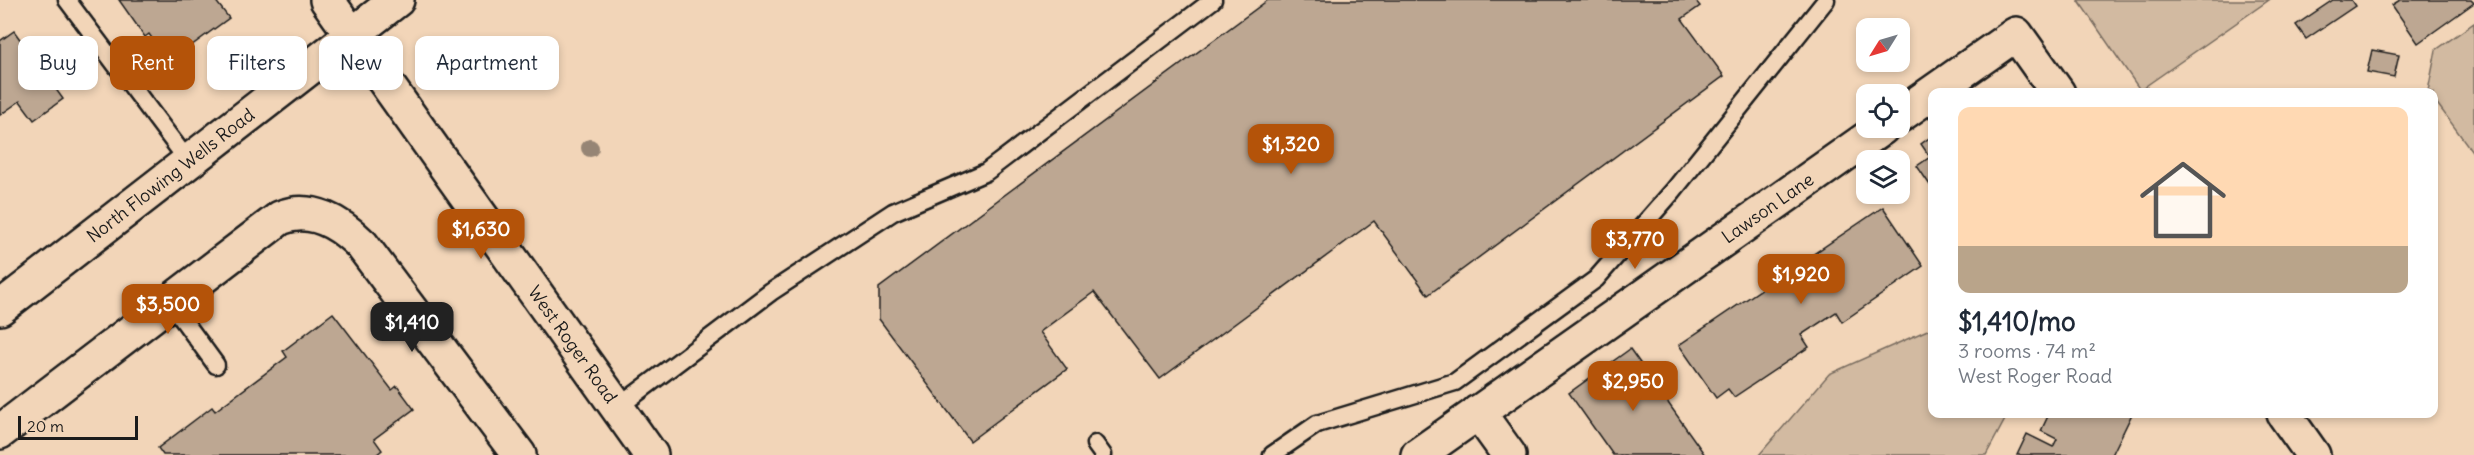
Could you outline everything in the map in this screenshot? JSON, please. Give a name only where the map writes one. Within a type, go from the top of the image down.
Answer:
[{"type":"street","name":"West Roger Road","points":[[327,0],[651,455]]},
{"type":"street","name":"North Flowing Wells Road","points":[[0,308],[397,0]]},
{"type":"street","points":[[1939,88],[2016,34],[2054,88]]},
{"type":"street","points":[[1910,108],[1928,96]]},
{"type":"street","name":"Lawson Lane","points":[[1418,455],[1868,138]]},
{"type":"street","points":[[0,432],[280,218],[292,212],[312,214],[334,221],[362,245],[513,453]]},
{"type":"street","points":[[1478,412],[1509,455]]},
{"type":"street","points":[[2287,418],[2313,455]]},
{"type":"lane","points":[[67,0],[188,161]]},
{"type":"lane","points":[[617,408],[771,292],[893,212],[986,172],[1213,0]]},
{"type":"lane","points":[[1272,455],[1317,424],[1455,382],[1596,279],[1672,191],[1826,0]]},
{"type":"lane","points":[[170,302],[216,365]]},
{"type":"shaded area","points":[[2078,0],[2269,0],[2143,88],[2139,88]]},
{"type":"shaded area","points":[[2474,23],[2474,154],[2438,105],[2438,88],[2429,88],[2436,50]]},
{"type":"shaded area","points":[[1928,330],[1928,418],[2006,418],[1986,455],[1759,455],[1829,374]]},
{"type":"building","points":[[119,0],[215,0],[229,18],[195,43],[195,36],[150,36],[149,34],[144,36]]},
{"type":"building","points":[[1268,0],[1695,0],[1700,6],[1682,19],[1724,76],[1428,295],[1374,221],[1160,379],[1094,292],[1040,332],[1067,369],[970,441],[879,319],[879,288]]},
{"type":"building","points":[[2333,0],[2351,0],[2355,6],[2306,39],[2296,25]]},
{"type":"building","points":[[2400,0],[2471,0],[2474,3],[2418,43],[2392,5]]},
{"type":"building","points":[[14,31],[18,37],[18,90],[57,90],[63,99],[34,120],[20,101],[0,115],[0,41]]},
{"type":"building","points":[[2372,50],[2399,55],[2394,77],[2367,72]]},
{"type":"building","points":[[1928,139],[1928,154],[1921,144]]},
{"type":"building","points":[[1928,158],[1928,182],[1917,166]]},
{"type":"building","points":[[1883,207],[1923,266],[1842,322],[1836,312],[1801,335],[1809,347],[1734,397],[1728,389],[1716,398],[1679,345]]},
{"type":"building","points":[[333,313],[392,390],[397,386],[414,409],[374,439],[382,450],[376,455],[163,455],[158,448],[212,407],[215,411],[287,357],[283,351]]},
{"type":"building","points":[[1630,349],[1705,455],[1613,455],[1569,393]]},
{"type":"building","points":[[2047,418],[2130,418],[2112,455],[2017,455],[2027,434],[2053,447],[2057,439],[2041,431]]}]
